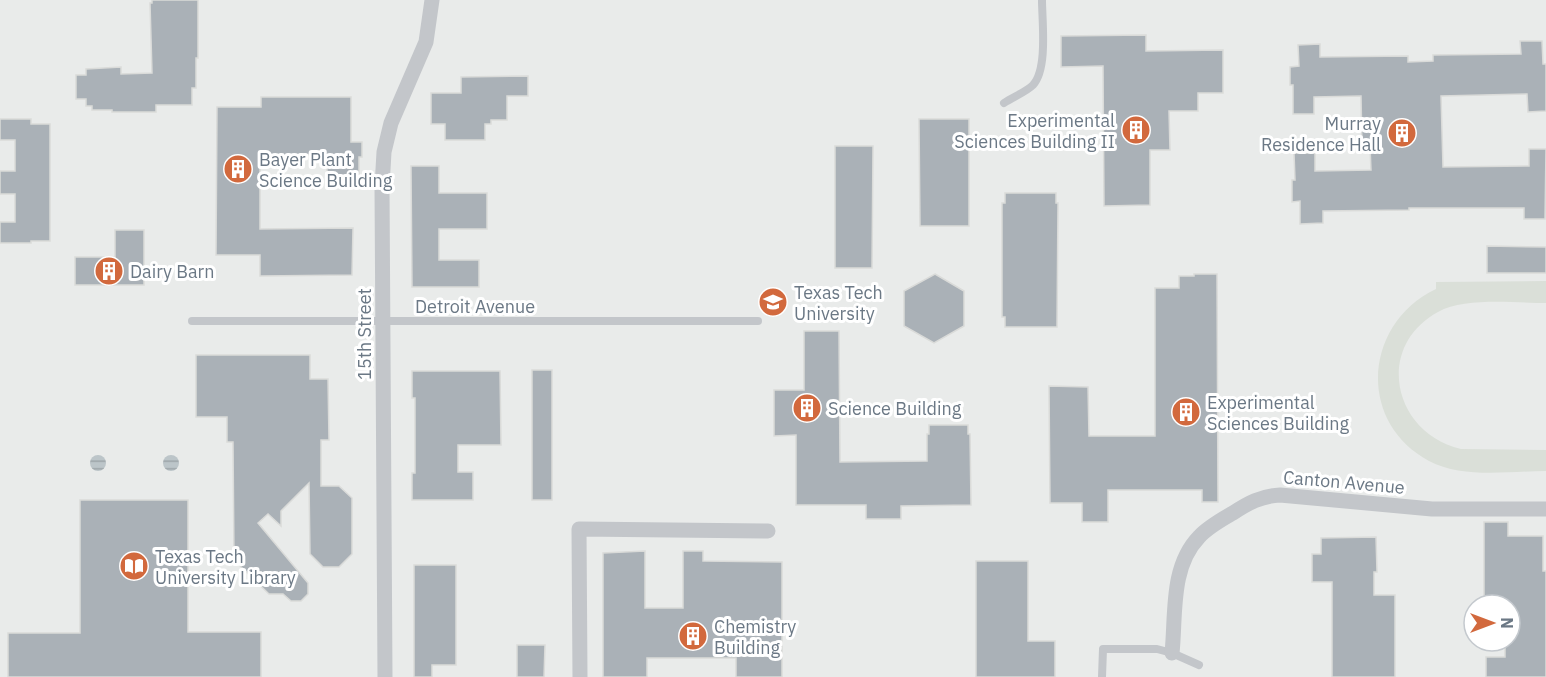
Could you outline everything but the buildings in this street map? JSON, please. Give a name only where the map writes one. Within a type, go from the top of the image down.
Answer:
[{"type":"street","name":"15th Street","points":[[386,677],[382,187],[384,152],[391,123],[426,42],[432,0]]},
{"type":"street","name":"Canton Avenue","points":[[1172,653],[1178,584],[1184,564],[1197,538],[1259,498],[1280,495],[1432,509],[1546,509]]},
{"type":"street","points":[[580,677],[579,529],[768,531]]},
{"type":"lane","points":[[1004,103],[1033,85],[1039,74],[1042,62],[1042,0]]},
{"type":"lane","name":"Detroit Avenue","points":[[192,321],[758,321]]},
{"type":"lane","points":[[1102,677],[1102,649],[1144,648],[1172,653],[1199,665]]},
{"type":"shaded area","name":"Texas Tech University","points":[[0,0],[1546,0],[1546,677],[0,677]]},
{"type":"shaded area","points":[[1546,281],[1546,303],[1462,304],[1438,312],[1418,327],[1405,346],[1399,367],[1400,388],[1407,408],[1420,426],[1438,440],[1461,449],[1546,450],[1546,471],[1486,473],[1456,470],[1429,461],[1405,444],[1389,422],[1380,398],[1378,373],[1383,348],[1394,325],[1412,305],[1436,289],[1436,282]]},
{"type":"shaded area","points":[[95,455],[101,455],[106,463],[104,469],[95,471],[90,466],[90,460]]},
{"type":"shaded area","points":[[168,455],[174,455],[179,463],[177,469],[168,471],[163,466],[163,460]]},
{"type":"place","name":"Experimental Sciences Building II","points":[[1136,130]]},
{"type":"place","name":"Murray Residence Hall","points":[[1402,133]]},
{"type":"place","name":"Bayer Plant Science Building","points":[[238,169]]},
{"type":"place","name":"Dairy Barn","points":[[109,271]]},
{"type":"place","name":"Texas Tech University","points":[[773,302]]},
{"type":"place","name":"Science Building","points":[[807,408]]},
{"type":"place","name":"Experimental Sciences Building","points":[[1186,412]]},
{"type":"place","name":"Texas Tech University Library","points":[[134,566]]},
{"type":"place","name":"Chemistry Building","points":[[693,636]]}]
